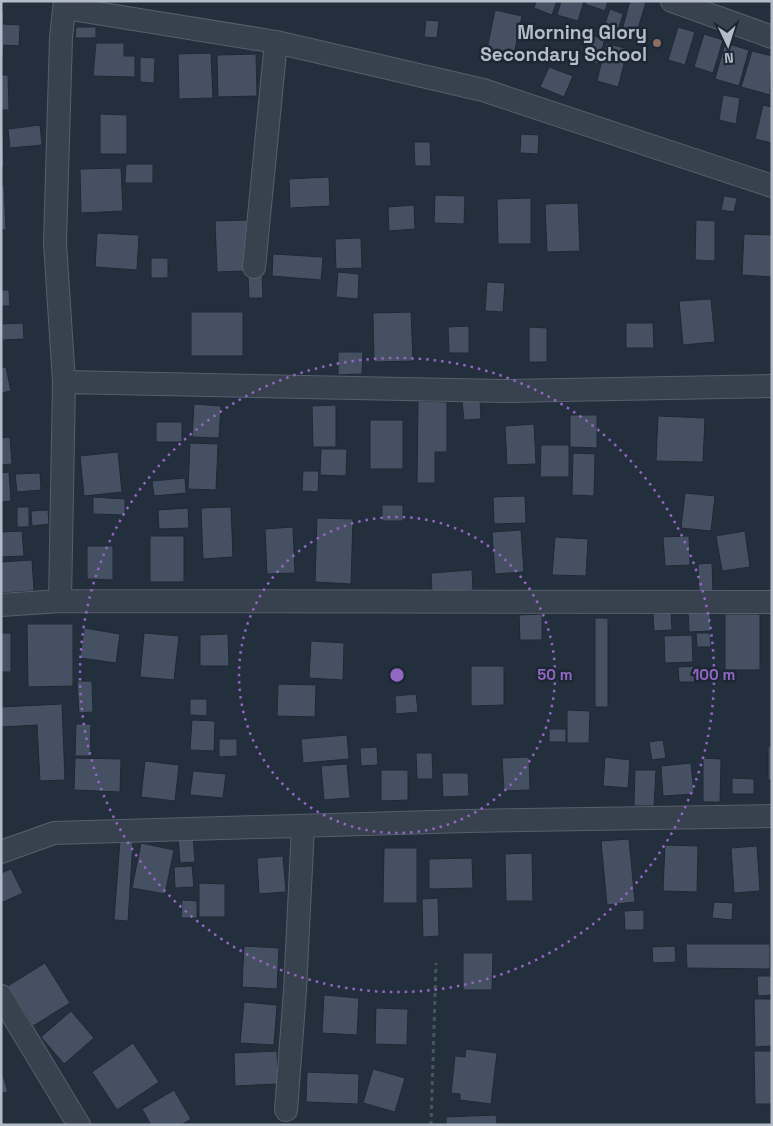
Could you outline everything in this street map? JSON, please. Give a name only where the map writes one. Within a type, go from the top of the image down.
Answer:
[{"type":"street","points":[[672,1],[712,8],[772,36]]},
{"type":"street","points":[[60,601],[64,382],[55,243],[61,37],[65,4],[276,42],[483,90],[772,186]]},
{"type":"street","points":[[254,267],[276,42]]},
{"type":"street","points":[[64,382],[504,391],[772,386]]},
{"type":"street","points":[[1,605],[60,601],[772,602]]},
{"type":"street","points":[[1,852],[54,833],[772,816]]},
{"type":"street","points":[[286,1110],[295,991],[303,826]]},
{"type":"street","points":[[1,996],[79,1125]]},
{"type":"path","points":[[431,1125],[436,963]]},
{"type":"building","points":[[536,1],[557,1],[552,15],[534,8]]},
{"type":"building","points":[[561,1],[584,1],[578,21],[557,15]]},
{"type":"building","points":[[586,1],[608,1],[605,11],[585,4]]},
{"type":"building","points":[[630,1],[646,2],[634,42],[620,37]]},
{"type":"building","points":[[610,9],[623,14],[617,34],[603,29]]},
{"type":"building","points":[[495,10],[522,16],[514,54],[487,49]]},
{"type":"building","points":[[1,13],[4,13],[3,24],[20,25],[19,46],[4,45],[3,56],[1,56]]},
{"type":"building","points":[[426,20],[439,21],[437,38],[424,37]]},
{"type":"building","points":[[76,27],[96,27],[96,38],[75,38]]},
{"type":"building","points":[[678,27],[695,32],[685,65],[668,60]]},
{"type":"building","points":[[704,34],[723,40],[713,73],[694,67]]},
{"type":"building","points":[[589,35],[605,39],[598,64],[582,59]]},
{"type":"building","points":[[96,43],[124,43],[124,56],[135,56],[135,77],[93,76]]},
{"type":"building","points":[[606,43],[628,49],[618,87],[597,81]]},
{"type":"building","points":[[725,43],[749,50],[739,86],[715,79]]},
{"type":"building","points":[[752,51],[772,56],[770,95],[741,87]]},
{"type":"building","points":[[211,53],[213,98],[179,99],[178,54]]},
{"type":"building","points":[[256,54],[257,96],[218,97],[217,55]]},
{"type":"building","points":[[140,57],[155,58],[154,83],[140,82]]},
{"type":"building","points":[[549,67],[573,76],[564,97],[540,87]]},
{"type":"building","points":[[1,75],[8,75],[9,110],[1,110]]},
{"type":"building","points":[[723,95],[740,98],[736,124],[719,120]]},
{"type":"building","points":[[763,105],[772,107],[772,143],[755,139]]},
{"type":"building","points":[[100,114],[127,115],[127,154],[100,154]]},
{"type":"building","points":[[40,125],[42,145],[10,148],[8,129]]},
{"type":"building","points":[[1,132],[3,132],[4,167],[1,167]]},
{"type":"building","points":[[521,134],[539,135],[538,154],[520,153]]},
{"type":"building","points":[[414,142],[430,142],[431,166],[415,166]]},
{"type":"building","points":[[126,164],[153,164],[153,183],[125,183]]},
{"type":"building","points":[[121,168],[123,211],[81,213],[80,169]]},
{"type":"building","points":[[329,177],[330,206],[290,208],[289,179]]},
{"type":"building","points":[[1,185],[4,185],[6,230],[1,230]]},
{"type":"building","points":[[435,195],[465,196],[464,224],[434,223]]},
{"type":"building","points":[[724,196],[737,198],[734,212],[721,210]]},
{"type":"building","points":[[531,198],[531,244],[498,244],[497,199]]},
{"type":"building","points":[[578,203],[580,251],[547,252],[545,204]]},
{"type":"building","points":[[414,205],[415,229],[389,231],[388,207]]},
{"type":"building","points":[[247,220],[248,271],[217,272],[215,221]]},
{"type":"building","points":[[696,220],[715,221],[715,261],[695,260]]},
{"type":"building","points":[[97,233],[139,235],[137,270],[95,267]]},
{"type":"building","points":[[744,234],[772,235],[772,277],[742,275]]},
{"type":"building","points":[[361,238],[362,268],[336,269],[335,239]]},
{"type":"building","points":[[273,254],[323,257],[321,280],[272,276]]},
{"type":"building","points":[[151,258],[168,258],[168,278],[151,278]]},
{"type":"building","points":[[338,272],[359,274],[358,299],[336,297]]},
{"type":"building","points":[[262,275],[263,298],[249,298],[248,276]]},
{"type":"building","points":[[487,282],[505,283],[503,312],[485,311]]},
{"type":"building","points":[[1,290],[9,290],[10,306],[1,306]]},
{"type":"building","points":[[711,299],[715,342],[683,345],[679,301]]},
{"type":"building","points":[[191,312],[243,312],[243,356],[191,356]]},
{"type":"building","points":[[411,312],[413,361],[374,362],[373,313]]},
{"type":"building","points":[[23,323],[24,339],[2,340],[2,324]]},
{"type":"building","points":[[626,323],[653,323],[654,348],[626,348]]},
{"type":"building","points":[[469,326],[469,353],[449,353],[448,327]]},
{"type":"building","points":[[529,327],[547,328],[547,362],[529,362]]},
{"type":"building","points":[[338,352],[363,352],[362,374],[338,375]]},
{"type":"building","points":[[6,367],[11,391],[1,393],[1,368]]},
{"type":"building","points":[[480,399],[481,419],[464,420],[462,400]]},
{"type":"building","points":[[418,401],[447,402],[447,452],[435,452],[435,483],[417,483]]},
{"type":"building","points":[[194,404],[221,406],[219,438],[192,437]]},
{"type":"building","points":[[336,405],[336,447],[313,447],[312,406]]},
{"type":"building","points":[[570,415],[597,415],[597,448],[570,447]]},
{"type":"building","points":[[658,416],[705,418],[703,462],[656,461]]},
{"type":"building","points":[[370,420],[403,420],[403,469],[370,469]]},
{"type":"building","points":[[156,422],[182,422],[182,442],[156,442]]},
{"type":"building","points":[[534,424],[536,464],[507,465],[505,426]]},
{"type":"building","points":[[10,437],[12,464],[1,465],[1,438]]},
{"type":"building","points":[[190,443],[218,444],[216,490],[188,489]]},
{"type":"building","points":[[541,445],[569,445],[569,477],[540,477]]},
{"type":"building","points":[[321,449],[347,449],[346,476],[320,475]]},
{"type":"building","points":[[118,452],[122,492],[84,496],[80,456]]},
{"type":"building","points":[[573,453],[595,454],[594,496],[572,495]]},
{"type":"building","points":[[303,471],[319,471],[318,492],[302,491]]},
{"type":"building","points":[[9,472],[11,501],[1,502],[1,473]]},
{"type":"building","points":[[40,473],[41,490],[17,492],[15,474]]},
{"type":"building","points":[[185,478],[186,493],[154,496],[152,481]]},
{"type":"building","points":[[685,493],[715,496],[711,531],[681,528]]},
{"type":"building","points":[[525,496],[526,523],[494,524],[493,497]]},
{"type":"building","points":[[93,497],[125,499],[125,515],[93,514]]},
{"type":"building","points":[[382,505],[403,505],[403,521],[382,521]]},
{"type":"building","points":[[17,507],[29,507],[29,527],[17,527]]},
{"type":"building","points":[[231,507],[233,557],[203,559],[201,508]]},
{"type":"building","points":[[188,508],[189,528],[159,529],[158,510]]},
{"type":"building","points":[[48,510],[49,524],[32,526],[31,511]]},
{"type":"building","points":[[317,518],[353,519],[351,584],[315,582]]},
{"type":"building","points":[[293,527],[295,573],[267,574],[265,529]]},
{"type":"building","points":[[521,530],[524,572],[495,574],[492,532]]},
{"type":"building","points":[[22,531],[24,556],[1,557],[1,532]]},
{"type":"building","points":[[745,531],[750,567],[722,571],[716,536]]},
{"type":"building","points":[[150,536],[184,536],[184,582],[150,582]]},
{"type":"building","points":[[689,536],[690,565],[665,566],[663,537]]},
{"type":"building","points":[[555,537],[588,539],[586,576],[552,575]]},
{"type":"building","points":[[87,546],[113,546],[113,580],[87,579]]},
{"type":"building","points":[[32,560],[34,591],[1,593],[1,562]]},
{"type":"building","points":[[712,563],[713,592],[699,592],[698,564]]},
{"type":"building","points":[[472,570],[473,590],[432,593],[431,573]]},
{"type":"building","points":[[710,611],[711,631],[689,632],[688,612]]},
{"type":"building","points":[[671,612],[672,630],[654,631],[653,614]]},
{"type":"building","points":[[542,614],[542,640],[520,640],[519,615]]},
{"type":"building","points":[[725,614],[760,614],[760,670],[725,670]]},
{"type":"building","points":[[595,618],[608,618],[608,707],[595,707]]},
{"type":"building","points":[[27,624],[73,624],[73,686],[28,687]]},
{"type":"building","points":[[84,628],[120,634],[116,663],[80,658]]},
{"type":"building","points":[[1,633],[11,633],[11,672],[1,672]]},
{"type":"building","points":[[144,633],[179,636],[174,680],[140,677]]},
{"type":"building","points":[[696,633],[710,633],[711,647],[697,647]]},
{"type":"building","points":[[228,634],[229,666],[200,666],[200,635]]},
{"type":"building","points":[[692,635],[693,662],[665,663],[664,636]]},
{"type":"building","points":[[311,641],[344,643],[343,680],[309,678]]},
{"type":"building","points":[[471,666],[504,666],[504,705],[471,706]]},
{"type":"building","points":[[698,666],[698,682],[679,682],[678,667]]},
{"type":"building","points":[[77,681],[92,681],[93,712],[79,713]]},
{"type":"building","points":[[278,684],[316,685],[315,717],[277,716]]},
{"type":"building","points":[[416,694],[418,712],[396,714],[395,696]]},
{"type":"building","points":[[190,699],[207,699],[207,716],[190,715]]},
{"type":"building","points":[[62,704],[65,780],[40,781],[37,725],[1,727],[1,707]]},
{"type":"building","points":[[567,710],[590,711],[589,743],[567,743]]},
{"type":"building","points":[[192,720],[215,721],[214,751],[190,750]]},
{"type":"building","points":[[76,724],[91,724],[90,756],[75,756]]},
{"type":"building","points":[[549,729],[566,729],[566,742],[549,742]]},
{"type":"building","points":[[347,735],[349,759],[303,763],[301,739]]},
{"type":"building","points":[[219,739],[237,739],[237,756],[219,757]]},
{"type":"building","points":[[663,740],[666,758],[652,760],[649,742]]},
{"type":"building","points":[[768,746],[772,746],[772,780],[768,780]]},
{"type":"building","points":[[377,747],[378,765],[361,766],[360,748]]},
{"type":"building","points":[[416,753],[432,753],[433,779],[417,779]]},
{"type":"building","points":[[529,757],[530,790],[504,791],[502,758]]},
{"type":"building","points":[[605,757],[630,760],[628,788],[603,786]]},
{"type":"building","points":[[75,758],[121,759],[120,792],[74,790]]},
{"type":"building","points":[[703,758],[721,759],[720,802],[703,802]]},
{"type":"building","points":[[145,761],[179,765],[175,801],[141,797]]},
{"type":"building","points":[[691,763],[694,794],[663,796],[661,766]]},
{"type":"building","points":[[347,764],[350,798],[324,800],[321,766]]},
{"type":"building","points":[[381,770],[408,770],[408,800],[381,801]]},
{"type":"building","points":[[635,770],[656,770],[654,806],[634,806]]},
{"type":"building","points":[[193,771],[226,774],[223,798],[190,795]]},
{"type":"building","points":[[442,773],[468,773],[469,796],[443,797]]},
{"type":"building","points":[[732,778],[754,779],[754,794],[732,794]]},
{"type":"building","points":[[193,835],[195,862],[180,863],[178,836]]},
{"type":"building","points":[[629,839],[635,902],[607,905],[601,841]]},
{"type":"building","points":[[120,840],[133,840],[128,921],[114,920]]},
{"type":"building","points":[[141,843],[174,850],[165,894],[132,888]]},
{"type":"building","points":[[665,845],[698,846],[697,892],[663,891]]},
{"type":"building","points":[[757,846],[760,891],[734,893],[731,848]]},
{"type":"building","points":[[384,848],[417,848],[417,903],[383,903]]},
{"type":"building","points":[[532,853],[533,901],[506,901],[505,854]]},
{"type":"building","points":[[283,856],[286,892],[259,894],[257,858]]},
{"type":"building","points":[[472,858],[473,888],[429,889],[429,859]]},
{"type":"building","points":[[192,866],[194,887],[175,888],[174,867]]},
{"type":"building","points":[[11,869],[23,893],[1,903],[1,873]]},
{"type":"building","points":[[199,883],[225,884],[225,917],[199,917]]},
{"type":"building","points":[[438,898],[439,936],[423,937],[422,899]]},
{"type":"building","points":[[182,900],[197,901],[197,918],[181,918]]},
{"type":"building","points":[[714,902],[733,903],[732,920],[712,918]]},
{"type":"building","points":[[644,910],[644,930],[625,930],[624,911]]},
{"type":"building","points":[[686,944],[770,944],[770,969],[687,968]]},
{"type":"building","points":[[244,946],[279,948],[277,989],[242,987]]},
{"type":"building","points":[[675,946],[676,962],[653,963],[652,947]]},
{"type":"building","points":[[463,953],[493,953],[492,990],[463,990]]},
{"type":"building","points":[[45,963],[70,1003],[33,1026],[8,986]]},
{"type":"building","points":[[757,976],[772,976],[772,995],[758,996]]},
{"type":"building","points":[[324,995],[359,998],[357,1035],[322,1033]]},
{"type":"building","points":[[754,999],[772,999],[772,1046],[755,1047]]},
{"type":"building","points":[[244,1002],[277,1005],[274,1045],[240,1043]]},
{"type":"building","points":[[376,1008],[408,1009],[407,1045],[375,1044]]},
{"type":"building","points":[[71,1011],[94,1038],[64,1064],[41,1037]]},
{"type":"building","points":[[133,1043],[159,1082],[117,1110],[92,1072]]},
{"type":"building","points":[[466,1049],[497,1053],[491,1104],[460,1100],[460,1094],[451,1093],[455,1056],[465,1057]]},
{"type":"building","points":[[277,1051],[278,1084],[235,1086],[234,1053]]},
{"type":"building","points":[[754,1051],[772,1051],[772,1104],[755,1104]]},
{"type":"building","points":[[1,1069],[8,1092],[1,1093]]},
{"type":"building","points":[[373,1069],[405,1078],[395,1112],[363,1103]]},
{"type":"building","points":[[307,1072],[359,1074],[358,1104],[306,1102]]},
{"type":"building","points":[[174,1090],[191,1119],[181,1125],[151,1125],[142,1109]]},
{"type":"building","points":[[496,1115],[497,1125],[446,1125],[446,1117]]},
{"type":"place","name":"Morning Glory Secondary School","points":[[657,43]]}]
